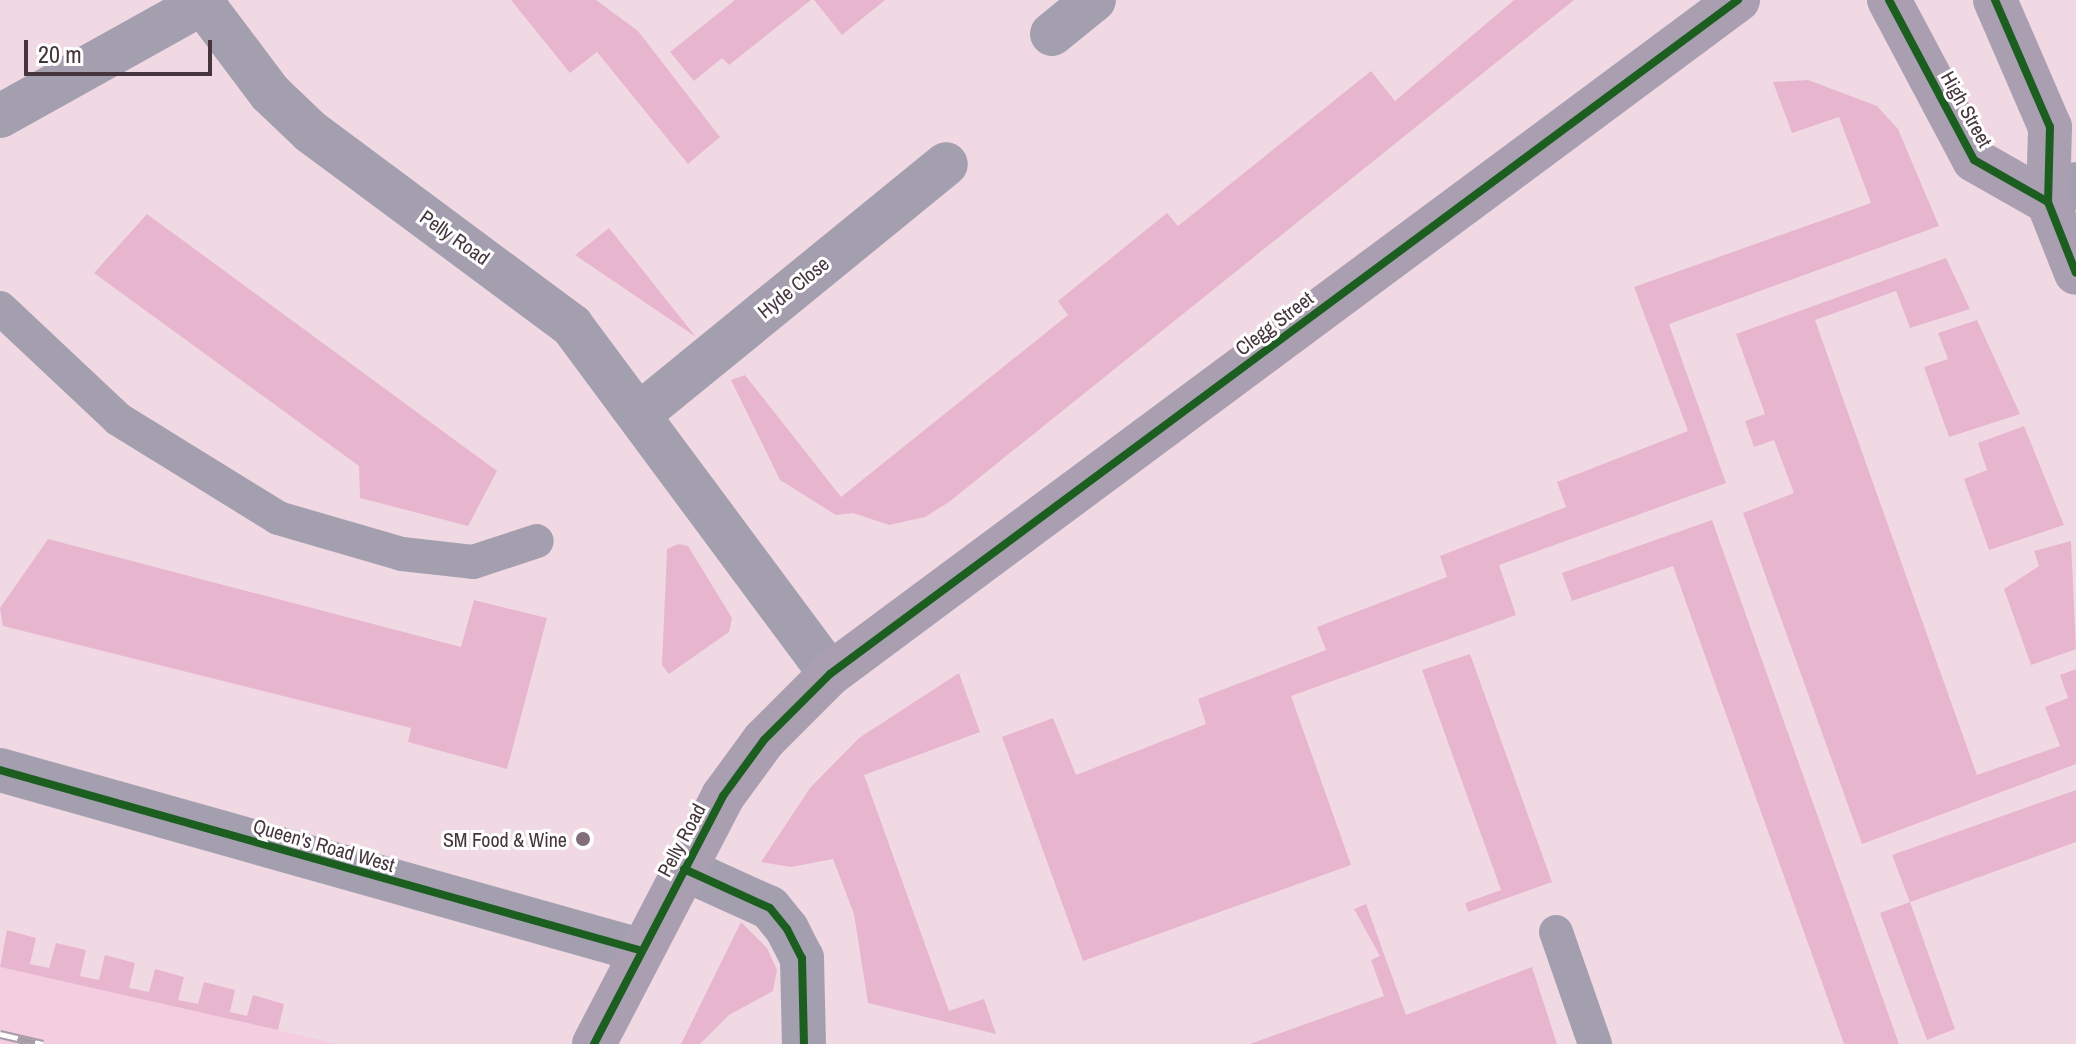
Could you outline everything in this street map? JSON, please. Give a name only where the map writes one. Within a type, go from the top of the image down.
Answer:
[{"type":"main road","name":"Clegg Street","points":[[830,674],[1738,0]]},
{"type":"main road","name":"High Street","points":[[1889,0],[1974,160],[2062,193]]},
{"type":"main road","points":[[1995,0],[2050,127],[2076,273]]},
{"type":"main road","name":"Pelly Road","points":[[594,1044],[639,950],[739,773],[830,674]]},
{"type":"street","points":[[1052,34],[1094,0]]},
{"type":"street","points":[[0,116],[200,2]]},
{"type":"street","name":"Pelly Road","points":[[200,2],[311,132],[572,326],[642,412],[830,674]]},
{"type":"street","name":"Hyde Close","points":[[642,412],[946,164]]},
{"type":"street","name":"Queen's Road West","points":[[0,770],[639,950]]},
{"type":"street","points":[[684,869],[770,908],[787,929],[802,958],[804,1044]]},
{"type":"lane","points":[[0,308],[118,419],[278,518],[402,554],[473,562],[537,541]]},
{"type":"lane","points":[[1556,932],[1595,1044]]},
{"type":"shaded area","points":[[511,0],[596,0],[638,31],[720,137],[688,164],[597,52],[570,73]]},
{"type":"shaded area","points":[[735,0],[811,0],[729,65],[722,58],[694,81],[670,52]]},
{"type":"shaded area","points":[[814,0],[885,0],[842,35]]},
{"type":"shaded area","points":[[1514,0],[1574,0],[949,502],[925,517],[889,525],[853,513],[836,515],[780,480],[731,380],[745,375],[841,497],[1068,315],[1058,301],[1167,213],[1178,226],[1371,71],[1395,101]]},
{"type":"shaded area","points":[[1808,80],[1877,106],[1898,129],[1939,226],[1669,324],[1726,483],[1499,565],[1516,615],[1291,696],[1351,865],[1083,961],[1002,737],[1053,718],[1076,775],[1206,724],[1198,699],[1326,650],[1317,627],[1447,577],[1440,556],[1566,507],[1557,482],[1688,431],[1634,287],[1871,203],[1839,117],[1792,133],[1773,82]]},
{"type":"shaded area","points":[[147,214],[497,471],[468,526],[360,498],[359,466],[94,273]]},
{"type":"shaded area","points":[[609,228],[696,337],[575,255]]},
{"type":"shaded area","points":[[1946,258],[1970,309],[1910,328],[1896,291],[1815,320],[1977,775],[2060,746],[2045,707],[2068,698],[2060,675],[2076,669],[2076,764],[1862,844],[1743,513],[1794,493],[1774,440],[1754,447],[1745,421],[1765,414],[1736,334]]},
{"type":"shaded area","points":[[1977,320],[2020,414],[1949,437],[1924,367],[1948,359],[1938,333]]},
{"type":"shaded area","points":[[2024,426],[2064,525],[1989,550],[1964,479],[1987,470],[1978,443]]},
{"type":"shaded area","points":[[1712,520],[1899,1044],[1844,1044],[1673,566],[1572,601],[1562,573]]},
{"type":"shaded area","points":[[48,539],[461,647],[474,600],[547,618],[507,769],[408,742],[411,728],[3,626],[0,608]]},
{"type":"shaded area","points":[[2071,541],[2076,649],[2031,665],[2004,589],[2039,566],[2034,551]]},
{"type":"shaded area","points":[[678,544],[688,546],[732,618],[729,632],[669,674],[662,665],[667,549]]},
{"type":"shaded area","points":[[1470,654],[1552,882],[1468,912],[1465,903],[1501,890],[1422,670]]},
{"type":"shaded area","points":[[959,673],[980,732],[864,775],[949,1011],[984,999],[996,1034],[868,1003],[854,914],[833,859],[791,867],[761,862],[810,788],[859,738]]},
{"type":"shaded area","points":[[2076,790],[2076,842],[1910,902],[1892,855]]},
{"type":"shaded area","points":[[1910,902],[1955,1029],[1927,1040],[1880,913]]},
{"type":"shaded area","points":[[1366,904],[1406,1015],[1532,967],[1557,1044],[1250,1044],[1384,996],[1371,960],[1380,956],[1354,909]]},
{"type":"shaded area","points":[[741,922],[767,948],[777,970],[773,991],[729,1015],[700,1044],[681,1044]]},
{"type":"shaded area","points":[[7,930],[36,938],[30,964],[49,968],[56,943],[86,950],[80,976],[99,980],[105,955],[135,963],[129,988],[149,992],[155,969],[184,977],[178,1000],[198,1004],[204,982],[235,990],[230,1012],[247,1016],[253,995],[284,1004],[278,1030],[0,967]]},
{"type":"shaded area","points":[[0,967],[338,1044],[0,1044]]},
{"type":"railway","points":[[0,1034],[43,1044]]},
{"type":"cycle path","points":[[594,1044],[723,796],[764,740],[830,674],[1738,0]]},
{"type":"cycle path","points":[[1889,0],[1974,160],[2048,202]]},
{"type":"cycle path","points":[[1995,0],[2050,127],[2048,202],[2076,273]]},
{"type":"cycle path","points":[[0,770],[639,950]]},
{"type":"cycle path","points":[[684,869],[770,908],[787,929],[802,958],[804,1044]]},
{"type":"place","name":"SM Food & Wine","points":[[583,839]]}]
